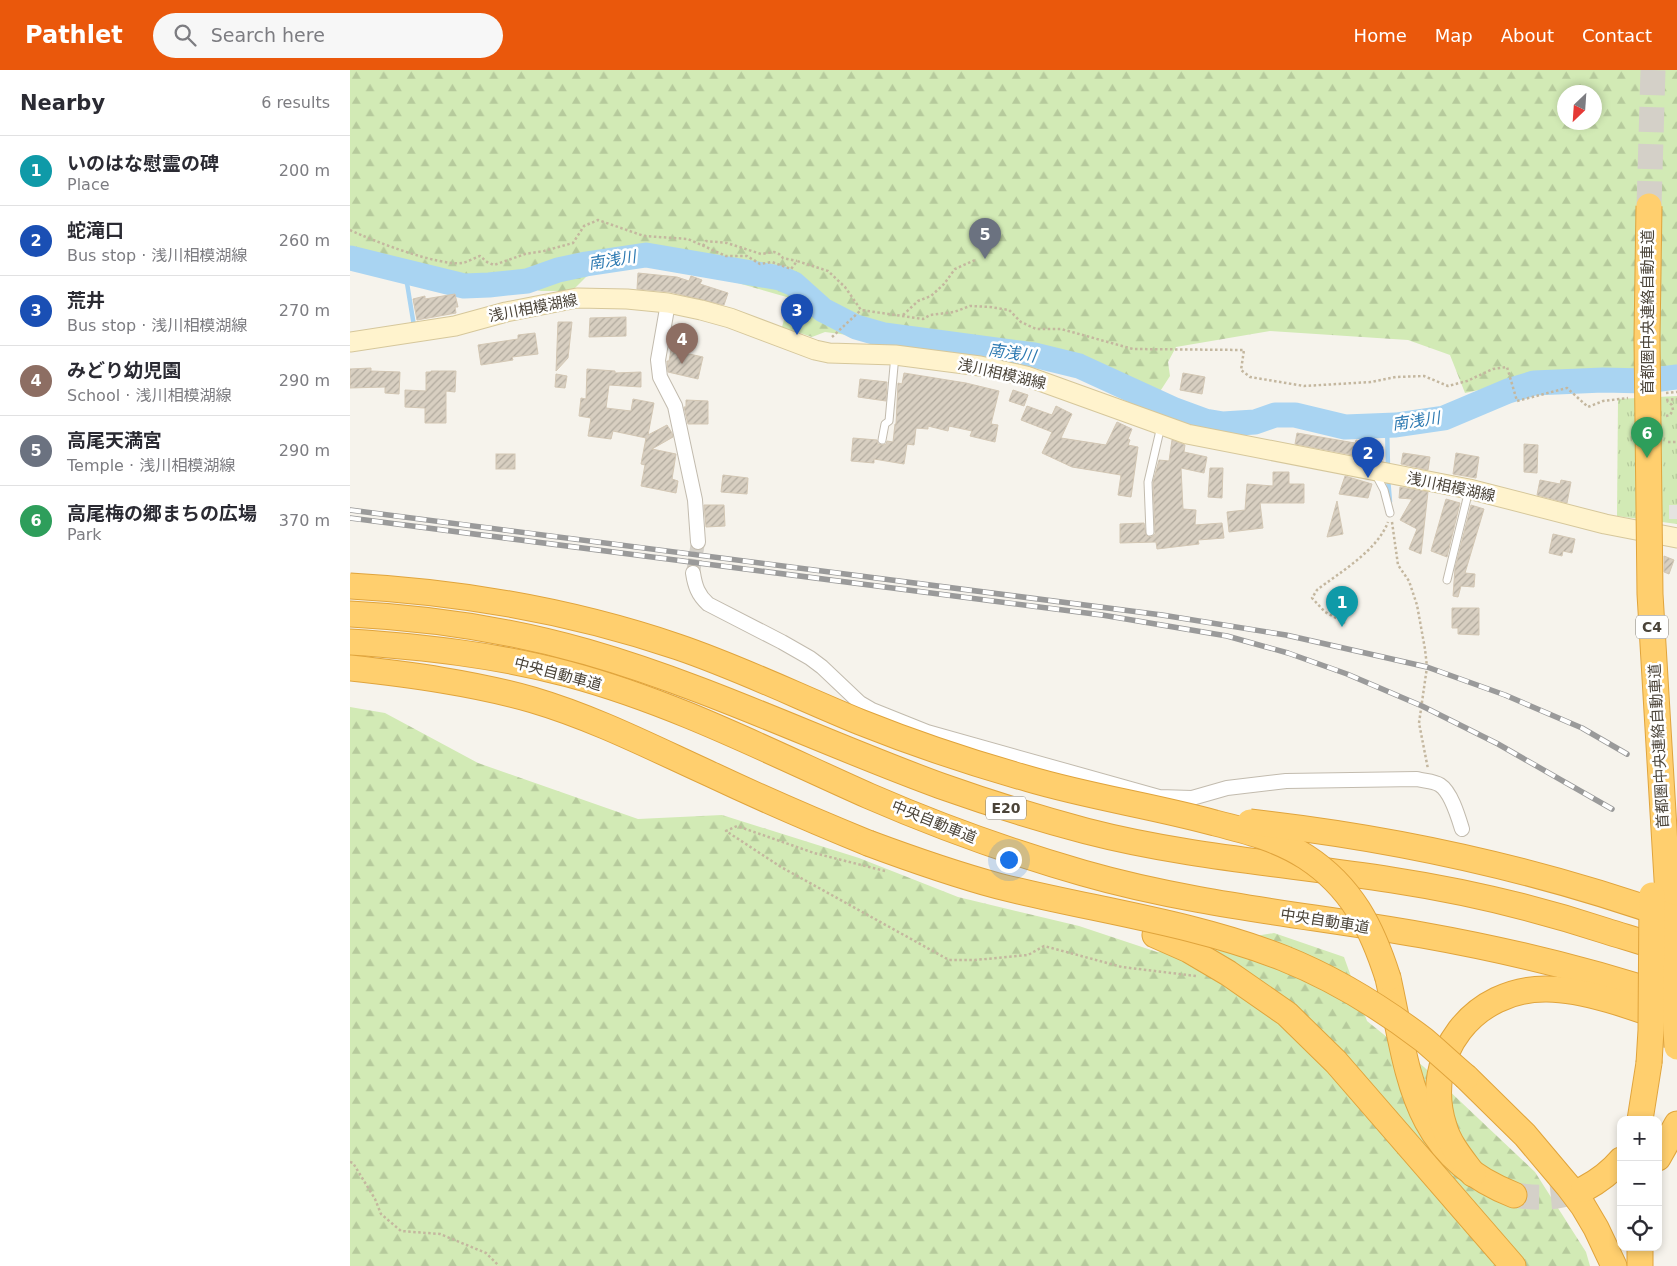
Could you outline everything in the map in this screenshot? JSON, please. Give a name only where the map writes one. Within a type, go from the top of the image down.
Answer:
[{"type":"highway","name":"首都圏中央連絡自動車道","points":[[1649,206],[1647,338],[1650,594],[1677,1047]]},
{"type":"highway","points":[[350,586],[400,589],[473,598],[590,620],[698,654],[885,732],[955,756],[1054,786],[1188,815],[1262,835],[1283,844],[1307,857],[1324,870],[1341,886],[1365,918],[1372,932],[1388,978],[1411,1081],[1424,1117],[1439,1143],[1448,1154],[1473,1174],[1492,1187],[1514,1195]]},
{"type":"highway","points":[[1641,1116],[1649,1063],[1652,964],[1650,594]]},
{"type":"highway","name":"中央自動車道","points":[[350,614],[419,619],[470,626],[555,643],[591,653],[706,692],[941,786],[988,802],[1088,831],[1230,859],[1394,880],[1492,899],[1596,928],[1677,954]]},
{"type":"highway","name":"中央自動車道","points":[[350,642],[414,646],[489,656],[569,674],[708,723],[871,797],[974,838],[1085,874],[1190,898],[1420,935],[1526,956],[1623,981],[1677,999]]},
{"type":"highway","points":[[350,668],[417,676],[476,686],[534,700],[638,740],[806,818],[868,843],[986,886],[1125,924],[1188,950],[1228,973],[1287,1014],[1336,1062],[1514,1266]]},
{"type":"highway","points":[[1188,815],[1332,832],[1429,850],[1536,876],[1620,900],[1677,919]]},
{"type":"highway","points":[[938,868],[997,886],[1205,932],[1285,959],[1336,984],[1424,1040],[1466,1077],[1525,1135],[1584,1206],[1614,1266]]},
{"type":"highway","points":[[1473,1174],[1453,1145],[1444,1126],[1438,1091],[1443,1062],[1451,1041],[1460,1028],[1480,1010],[1496,1000],[1512,994],[1532,990],[1560,990],[1593,996],[1677,1023]]},
{"type":"highway","points":[[1662,1151],[1677,1124]]},
{"type":"highway","points":[[1584,1189],[1613,1170],[1620,1161]]},
{"type":"highway","points":[[1640,1251],[1640,1266]]},
{"type":"main road","name":"浅川相模湖線","points":[[350,342],[455,326],[506,312],[578,298],[627,299],[668,303],[730,318],[814,350],[837,353],[895,355],[980,366],[1026,376],[1187,434],[1469,489],[1605,524],[1677,538]]},
{"type":"street","points":[[668,303],[658,360],[660,377],[675,406],[695,500],[698,542]]},
{"type":"street","points":[[693,573],[695,586],[700,596],[708,604],[810,658],[860,702],[872,710],[927,732],[1159,797],[1192,798],[1227,788],[1286,781],[1416,779],[1438,784],[1447,793],[1456,810],[1462,829]]},
{"type":"lane","points":[[882,440],[885,424],[889,421],[895,355]]},
{"type":"lane","points":[[1150,532],[1148,482],[1161,425]]},
{"type":"lane","points":[[1374,471],[1384,490],[1390,514]]},
{"type":"lane","points":[[1447,580],[1469,489]]},
{"type":"path","points":[[350,230],[368,239],[437,261],[462,263],[480,256],[494,265],[525,254],[573,243],[584,226],[598,220],[644,236],[688,239],[726,256],[747,256],[760,264],[772,262],[790,269],[797,261]]},
{"type":"path","points":[[703,246],[706,241],[727,243],[761,254],[774,252],[783,258],[828,271],[846,287],[861,310]]},
{"type":"path","points":[[903,315],[918,301],[931,296],[944,284],[955,269],[975,260]]},
{"type":"path","points":[[829,341],[861,310],[923,319],[930,315],[954,312],[970,306],[990,307],[1009,310],[1021,322],[1036,329],[1061,329],[1133,349],[1244,350],[1241,370],[1250,377],[1304,386],[1371,382],[1396,377],[1424,376],[1448,386],[1466,381],[1493,369],[1507,367],[1517,401],[1567,388],[1588,407],[1614,400]]},
{"type":"path","points":[[1664,400],[1677,399]]},
{"type":"path","points":[[1666,442],[1677,442]]},
{"type":"path","points":[[1345,623],[1325,612],[1312,598],[1317,590],[1363,555],[1383,532],[1390,514]]},
{"type":"path","points":[[1390,514],[1398,566],[1409,581],[1418,605],[1425,649],[1427,667],[1419,723],[1430,782]]},
{"type":"path","points":[[891,873],[814,853],[737,826],[726,831],[781,866],[949,960],[975,960],[1028,955],[1044,946],[1122,967],[1197,977]]},
{"type":"path","points":[[350,1162],[353,1163],[375,1199],[381,1214],[401,1231],[440,1234],[486,1253],[499,1266]]},
{"type":"green space","points":[[350,70],[1677,70],[1677,367],[1662,372],[1577,369],[1465,393],[1450,355],[1408,340],[1270,331],[1176,347],[1168,362],[1170,376],[1159,393],[1106,369],[825,332],[812,337],[782,327],[790,298],[682,267],[640,264],[596,267],[572,291],[541,291],[497,279],[447,276],[350,247]]},
{"type":"green space","points":[[1677,396],[1677,524],[1617,516],[1618,399]]},
{"type":"green space","points":[[350,707],[385,713],[478,763],[638,819],[722,815],[859,858],[958,897],[1079,926],[1157,952],[1274,933],[1344,957],[1367,1021],[1424,1067],[1535,1172],[1586,1252],[1590,1266],[350,1266]]},
{"type":"shaded area","points":[[1669,505],[1677,505],[1677,519],[1669,519]]},
{"type":"building","points":[[638,273],[677,277],[689,281],[691,276],[702,280],[700,284],[728,293],[724,305],[670,292],[637,289]]},
{"type":"building","points":[[455,294],[458,307],[455,307],[456,313],[417,320],[413,299],[425,296],[425,299]]},
{"type":"building","points":[[626,317],[626,336],[589,337],[590,318]]},
{"type":"building","points":[[558,322],[572,322],[568,358],[556,371]]},
{"type":"building","points":[[535,333],[538,354],[512,357],[513,360],[481,365],[478,345],[518,339],[518,335]]},
{"type":"building","points":[[671,350],[703,357],[698,379],[668,372],[667,361],[669,361]]},
{"type":"building","points":[[371,368],[371,371],[400,372],[399,394],[385,393],[385,387],[350,388],[350,369]]},
{"type":"building","points":[[587,369],[615,371],[615,373],[641,372],[641,387],[609,385],[606,408],[631,411],[633,399],[654,403],[648,435],[667,425],[672,433],[673,437],[652,449],[676,454],[672,479],[678,481],[676,493],[641,486],[645,465],[641,464],[646,438],[613,431],[611,439],[588,436],[591,418],[579,416],[581,398],[586,399]]},
{"type":"building","points":[[456,371],[455,392],[446,391],[446,423],[425,423],[425,408],[405,407],[405,390],[426,391],[426,372]]},
{"type":"building","points":[[904,373],[966,383],[999,391],[991,424],[998,425],[995,442],[970,436],[972,431],[949,426],[948,431],[928,426],[928,429],[916,428],[914,445],[907,444],[904,464],[874,459],[874,463],[851,461],[853,438],[877,440],[878,444],[882,445],[886,444],[887,441],[893,442],[898,383],[902,384]]},
{"type":"building","points":[[1183,373],[1205,377],[1202,394],[1180,390]]},
{"type":"building","points":[[556,374],[567,376],[565,388],[555,387]]},
{"type":"building","points":[[860,379],[887,382],[886,401],[858,397]]},
{"type":"building","points":[[1013,390],[1028,395],[1024,406],[1009,401]]},
{"type":"building","points":[[686,400],[708,401],[708,424],[688,424],[684,407],[686,407]]},
{"type":"building","points":[[1027,406],[1052,415],[1056,406],[1072,414],[1061,438],[1106,445],[1117,422],[1132,429],[1128,445],[1138,447],[1131,497],[1118,495],[1121,475],[1072,467],[1042,453],[1052,432],[1021,420]]},
{"type":"building","points":[[1297,433],[1355,443],[1356,440],[1383,447],[1379,460],[1295,444]]},
{"type":"building","points":[[1172,440],[1185,445],[1184,452],[1207,457],[1204,473],[1181,468],[1183,509],[1196,510],[1195,525],[1222,523],[1224,538],[1198,540],[1199,544],[1157,549],[1156,542],[1120,543],[1120,524],[1144,523],[1146,535],[1151,537],[1155,534],[1153,482],[1159,460],[1169,461]]},
{"type":"building","points":[[1524,444],[1538,445],[1537,473],[1524,472]]},
{"type":"building","points":[[1403,453],[1430,457],[1428,470],[1401,464]]},
{"type":"building","points":[[1456,453],[1479,457],[1476,478],[1453,474]]},
{"type":"building","points":[[496,454],[515,454],[515,469],[496,469]]},
{"type":"building","points":[[1210,468],[1223,468],[1222,498],[1208,497]]},
{"type":"building","points":[[1273,472],[1289,472],[1289,484],[1304,484],[1304,503],[1260,503],[1263,528],[1229,532],[1227,512],[1245,510],[1247,484],[1273,486]]},
{"type":"building","points":[[723,475],[748,478],[747,494],[721,492]]},
{"type":"building","points":[[1345,476],[1372,484],[1368,498],[1339,494]]},
{"type":"building","points":[[1540,480],[1560,484],[1561,480],[1571,482],[1567,503],[1537,495]]},
{"type":"building","points":[[1400,487],[1428,492],[1421,554],[1409,549],[1417,529],[1400,520],[1412,499],[1399,498]]},
{"type":"building","points":[[1446,499],[1460,503],[1447,557],[1431,551]]},
{"type":"building","points":[[1337,501],[1343,534],[1327,537]]},
{"type":"building","points":[[704,505],[724,505],[725,526],[706,527]]},
{"type":"building","points":[[1471,505],[1484,509],[1465,573],[1475,574],[1474,587],[1461,586],[1458,597],[1453,596],[1455,568]]},
{"type":"building","points":[[1553,534],[1575,539],[1572,553],[1563,551],[1562,556],[1549,553]]},
{"type":"building","points":[[1664,556],[1674,560],[1669,574],[1664,572]]},
{"type":"building","points":[[1452,608],[1479,608],[1479,635],[1458,634],[1458,628],[1452,628]]},
{"type":"waterway","name":"南浅川","points":[[350,258],[464,286],[527,281],[558,270],[646,255],[780,278],[794,284],[823,310],[856,327],[884,335],[1034,355],[1079,366],[1175,410],[1205,421],[1223,424],[1255,422],[1275,415],[1295,415],[1345,427],[1396,425],[1444,418],[1508,391],[1534,383],[1603,380],[1646,381],[1677,377]]},
{"type":"waterway","points":[[405,271],[414,326],[416,325]]},
{"type":"waterway","points":[[1387,425],[1388,468]]},
{"type":"waterway","points":[[1388,478],[1390,502]]},
{"type":"tunnel","points":[[1649,206],[1653,70]]},
{"type":"tunnel","points":[[693,573],[698,542]]},
{"type":"tunnel","points":[[1514,1195],[1549,1197],[1584,1189]]},
{"type":"railway","points":[[350,510],[1162,615],[1286,635],[1427,667],[1505,695],[1582,728],[1627,754]]},
{"type":"railway","points":[[350,518],[1102,615],[1227,636],[1288,653],[1347,674],[1422,706],[1498,744],[1612,809]]},
{"type":"place","name":"高尾天満宮","points":[[985,259]]},
{"type":"place","name":"荒井","points":[[797,335]]},
{"type":"place","name":"みどり幼児園","points":[[682,364]]},
{"type":"place","name":"高尾梅の郷まちの広場","points":[[1647,458]]},
{"type":"place","name":"蛇滝口","points":[[1368,478]]},
{"type":"place","name":"いのはな慰霊の碑","points":[[1342,627]]}]
